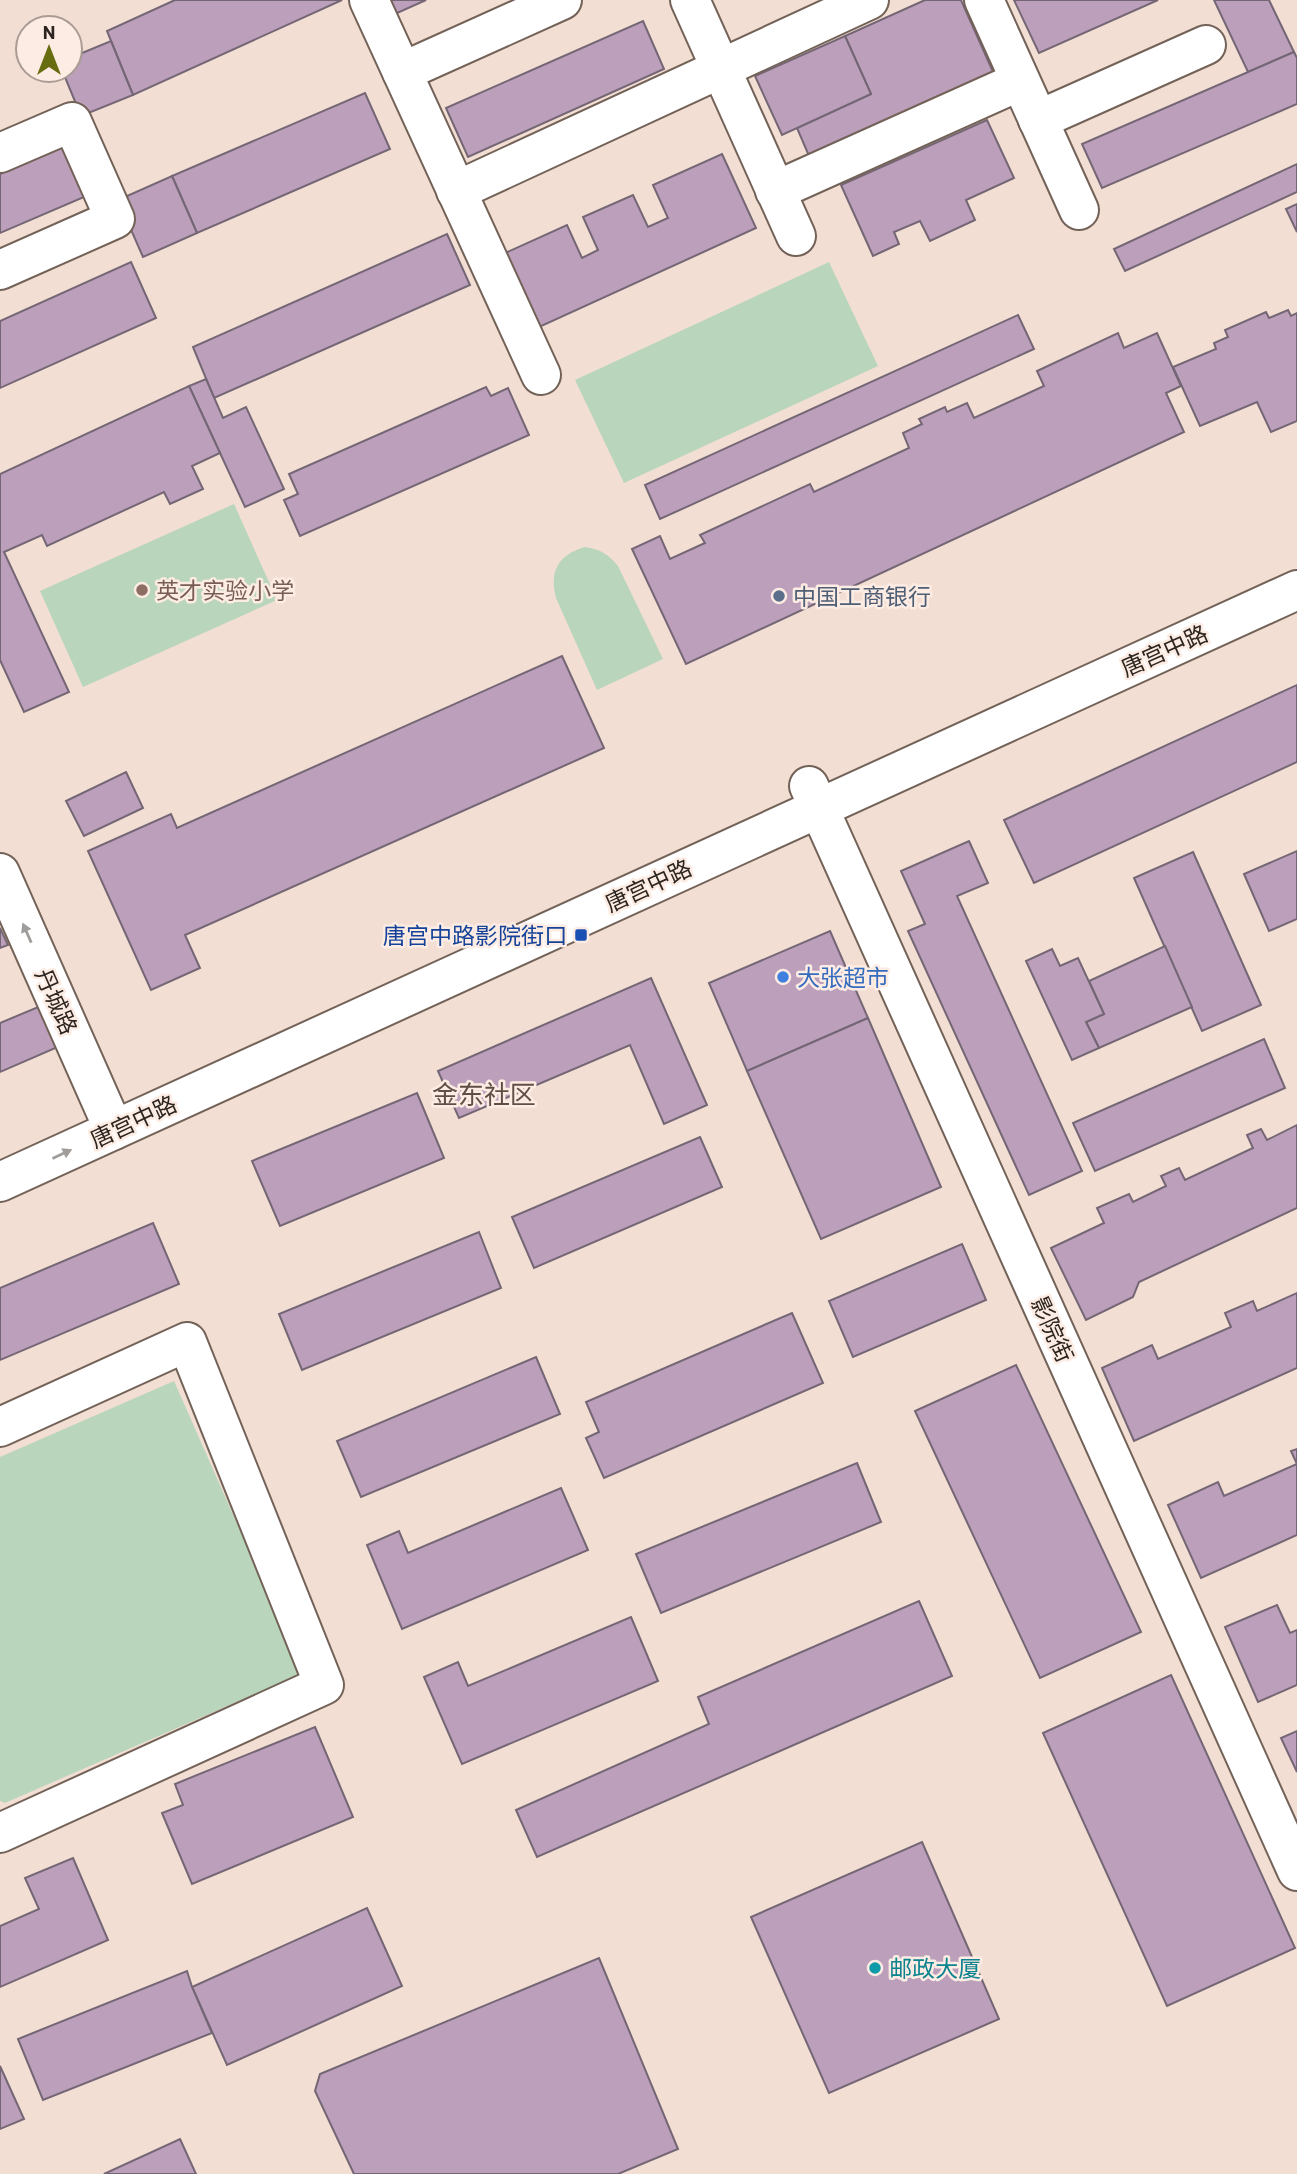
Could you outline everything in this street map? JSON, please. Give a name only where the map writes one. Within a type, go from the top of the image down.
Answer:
[{"type":"main road","points":[[369,0],[541,375]]},
{"type":"main road","points":[[402,72],[562,0]]},
{"type":"main road","points":[[690,0],[796,236]]},
{"type":"main road","points":[[456,191],[869,0]]},
{"type":"main road","points":[[984,0],[1079,211]]},
{"type":"main road","points":[[1038,120],[1206,45]]},
{"type":"main road","points":[[775,191],[1020,80]]},
{"type":"main road","points":[[0,153],[72,122],[116,219],[0,270]]},
{"type":"main road","name":"唐宫中路","points":[[0,1155],[109,1118],[814,797],[1297,565]]},
{"type":"main road","name":"唐宫中路","points":[[814,797],[1297,590]]},
{"type":"main road","name":"影院街","points":[[814,797],[1297,1871]]},
{"type":"main road","name":"丹城路","points":[[0,873],[109,1118]]},
{"type":"main road","name":"唐宫中路","points":[[0,1182],[109,1118]]},
{"type":"main road","points":[[0,1427],[187,1342],[324,1685],[0,1833]]},
{"type":"green space","points":[[829,262],[878,366],[624,483],[575,380]]},
{"type":"green space","points":[[234,504],[277,600],[83,687],[40,591]]},
{"type":"green space","points":[[585,547],[603,553],[618,566],[663,659],[597,690],[554,588],[558,565],[568,555]]},
{"type":"green space","points":[[174,1381],[303,1673],[5,1803],[0,1801],[0,1457]]},
{"type":"building","points":[[175,0],[342,0],[133,95],[107,31]]},
{"type":"building","points":[[388,0],[426,0],[395,14]]},
{"type":"building","points":[[925,0],[961,0],[994,74],[809,156],[797,128],[871,94],[845,36]]},
{"type":"building","points":[[1014,0],[1158,0],[1039,53]]},
{"type":"building","points":[[1214,0],[1269,0],[1294,52],[1248,72]]},
{"type":"building","points":[[643,21],[664,69],[468,157],[446,108]]},
{"type":"building","points":[[845,36],[871,94],[782,135],[755,76]]},
{"type":"building","points":[[111,41],[133,95],[81,116],[68,84],[84,84],[84,52]]},
{"type":"building","points":[[1294,52],[1297,58],[1297,104],[1102,188],[1082,144]]},
{"type":"building","points":[[365,93],[390,149],[197,233],[172,176]]},
{"type":"building","points":[[987,120],[1014,178],[966,200],[975,220],[930,241],[920,221],[894,232],[899,244],[873,256],[841,185]]},
{"type":"building","points":[[76,141],[98,191],[0,233],[0,174]]},
{"type":"building","points":[[722,154],[756,228],[537,328],[503,254],[567,225],[582,258],[598,250],[583,217],[633,195],[648,227],[668,218],[653,185]]},
{"type":"building","points":[[1297,164],[1297,192],[1125,271],[1114,249]]},
{"type":"building","points":[[172,176],[197,233],[143,257],[118,200]]},
{"type":"building","points":[[1297,204],[1297,232],[1286,209]]},
{"type":"building","points":[[447,234],[470,285],[214,398],[193,347]]},
{"type":"building","points":[[131,262],[156,318],[0,388],[0,321]]},
{"type":"building","points":[[1288,310],[1291,316],[1297,313],[1297,421],[1271,432],[1257,402],[1200,426],[1173,367],[1216,349],[1214,343],[1228,337],[1225,330],[1266,312],[1269,318]]},
{"type":"building","points":[[1018,315],[1034,349],[660,519],[645,485]]},
{"type":"building","points":[[1118,333],[1124,348],[1157,333],[1181,386],[1166,393],[1184,432],[686,664],[632,549],[660,536],[670,559],[705,543],[700,535],[810,484],[814,492],[909,448],[903,433],[922,424],[919,419],[945,407],[947,412],[967,403],[974,418],[1044,386],[1037,371]]},
{"type":"building","points":[[206,379],[223,418],[246,407],[284,489],[245,507],[189,386]]},
{"type":"building","points":[[189,386],[220,453],[192,466],[203,489],[170,504],[164,492],[47,546],[42,535],[4,552],[69,692],[24,712],[0,660],[0,474]]},
{"type":"building","points":[[486,387],[491,396],[508,388],[529,435],[300,536],[284,500],[298,494],[289,474]]},
{"type":"building","points":[[562,656],[604,748],[185,935],[200,968],[151,990],[88,851],[171,814],[177,828]]},
{"type":"building","points":[[1297,685],[1297,762],[1034,883],[1004,820]]},
{"type":"building","points":[[126,772],[143,808],[84,836],[66,801]]},
{"type":"building","points":[[969,841],[988,883],[957,896],[1082,1171],[1029,1195],[908,931],[925,924],[901,871]]},
{"type":"building","points":[[1297,851],[1297,919],[1269,931],[1244,874]]},
{"type":"building","points":[[1193,852],[1261,1005],[1202,1031],[1134,878]]},
{"type":"building","points":[[0,928],[8,945],[0,948]]},
{"type":"building","points":[[830,931],[868,1018],[747,1071],[709,983]]},
{"type":"building","points":[[1165,946],[1192,1007],[1099,1048],[1086,1022],[1104,1014],[1089,981]]},
{"type":"building","points":[[1052,949],[1060,966],[1078,958],[1104,1014],[1086,1022],[1099,1048],[1072,1060],[1026,961]]},
{"type":"building","points":[[651,978],[707,1105],[664,1124],[630,1045],[459,1118],[438,1071]]},
{"type":"building","points":[[43,1005],[60,1046],[0,1072],[0,1023]]},
{"type":"building","points":[[868,1018],[941,1187],[821,1239],[747,1071]]},
{"type":"building","points":[[1264,1039],[1285,1088],[1095,1171],[1073,1123]]},
{"type":"building","points":[[417,1093],[444,1158],[280,1226],[252,1161]]},
{"type":"building","points":[[1297,1125],[1297,1208],[1139,1282],[1133,1297],[1086,1320],[1051,1248],[1104,1223],[1097,1208],[1129,1194],[1133,1202],[1166,1186],[1161,1176],[1179,1168],[1185,1180],[1253,1148],[1247,1135],[1261,1129],[1267,1140]]},
{"type":"building","points":[[700,1137],[722,1187],[534,1268],[512,1217]]},
{"type":"building","points":[[153,1223],[179,1284],[0,1360],[0,1288]]},
{"type":"building","points":[[479,1232],[501,1288],[302,1370],[279,1314]]},
{"type":"building","points":[[962,1244],[986,1300],[853,1357],[829,1301]]},
{"type":"building","points":[[1297,1293],[1297,1368],[1134,1441],[1102,1368],[1152,1345],[1158,1359],[1231,1327],[1225,1313],[1253,1301],[1257,1311]]},
{"type":"building","points":[[792,1313],[823,1383],[604,1478],[586,1438],[599,1432],[586,1402]]},
{"type":"building","points":[[536,1357],[560,1414],[361,1497],[337,1441]]},
{"type":"building","points":[[1016,1365],[1141,1632],[1040,1678],[915,1411]]},
{"type":"building","points":[[1297,1449],[1297,1464],[1291,1451]]},
{"type":"building","points":[[857,1463],[881,1522],[661,1613],[636,1554]]},
{"type":"building","points":[[1297,1464],[1297,1535],[1201,1578],[1168,1505],[1218,1482],[1224,1496]]},
{"type":"building","points":[[561,1488],[588,1550],[402,1629],[367,1545],[399,1531],[408,1553]]},
{"type":"building","points":[[919,1601],[952,1676],[537,1857],[516,1810],[709,1724],[698,1697]]},
{"type":"building","points":[[1277,1605],[1290,1633],[1297,1630],[1297,1685],[1258,1702],[1225,1627]]},
{"type":"building","points":[[631,1617],[658,1681],[462,1764],[424,1677],[458,1662],[468,1686]]},
{"type":"building","points":[[1171,1675],[1295,1948],[1167,2006],[1043,1733]]},
{"type":"building","points":[[315,1727],[353,1817],[192,1884],[162,1813],[183,1805],[175,1784]]},
{"type":"building","points":[[1297,1731],[1297,1772],[1281,1738]]},
{"type":"building","name":"邮政大厦","points":[[922,1842],[999,2019],[829,2093],[751,1917]]},
{"type":"building","points":[[73,1858],[108,1940],[0,1987],[0,1926],[39,1909],[25,1878]]},
{"type":"building","points":[[367,1908],[402,1986],[227,2065],[192,1987]]},
{"type":"building","points":[[599,1958],[678,2149],[618,2174],[354,2174],[315,2091],[320,2074]]},
{"type":"building","points":[[187,1971],[212,2033],[43,2100],[18,2039]]},
{"type":"building","points":[[0,2066],[24,2119],[0,2129]]},
{"type":"building","points":[[180,2139],[196,2174],[104,2174]]},
{"type":"place","name":"英才实验小学","points":[[142,590]]},
{"type":"place","name":"中国工商银行","points":[[779,596]]},
{"type":"place","name":"唐宫中路影院街口","points":[[581,935]]},
{"type":"place","name":"大张超市","points":[[783,977]]},
{"type":"place","name":"邮政大厦","points":[[875,1968]]},
{"type":"district","name":"金东社区","points":[[484,1093]]}]
